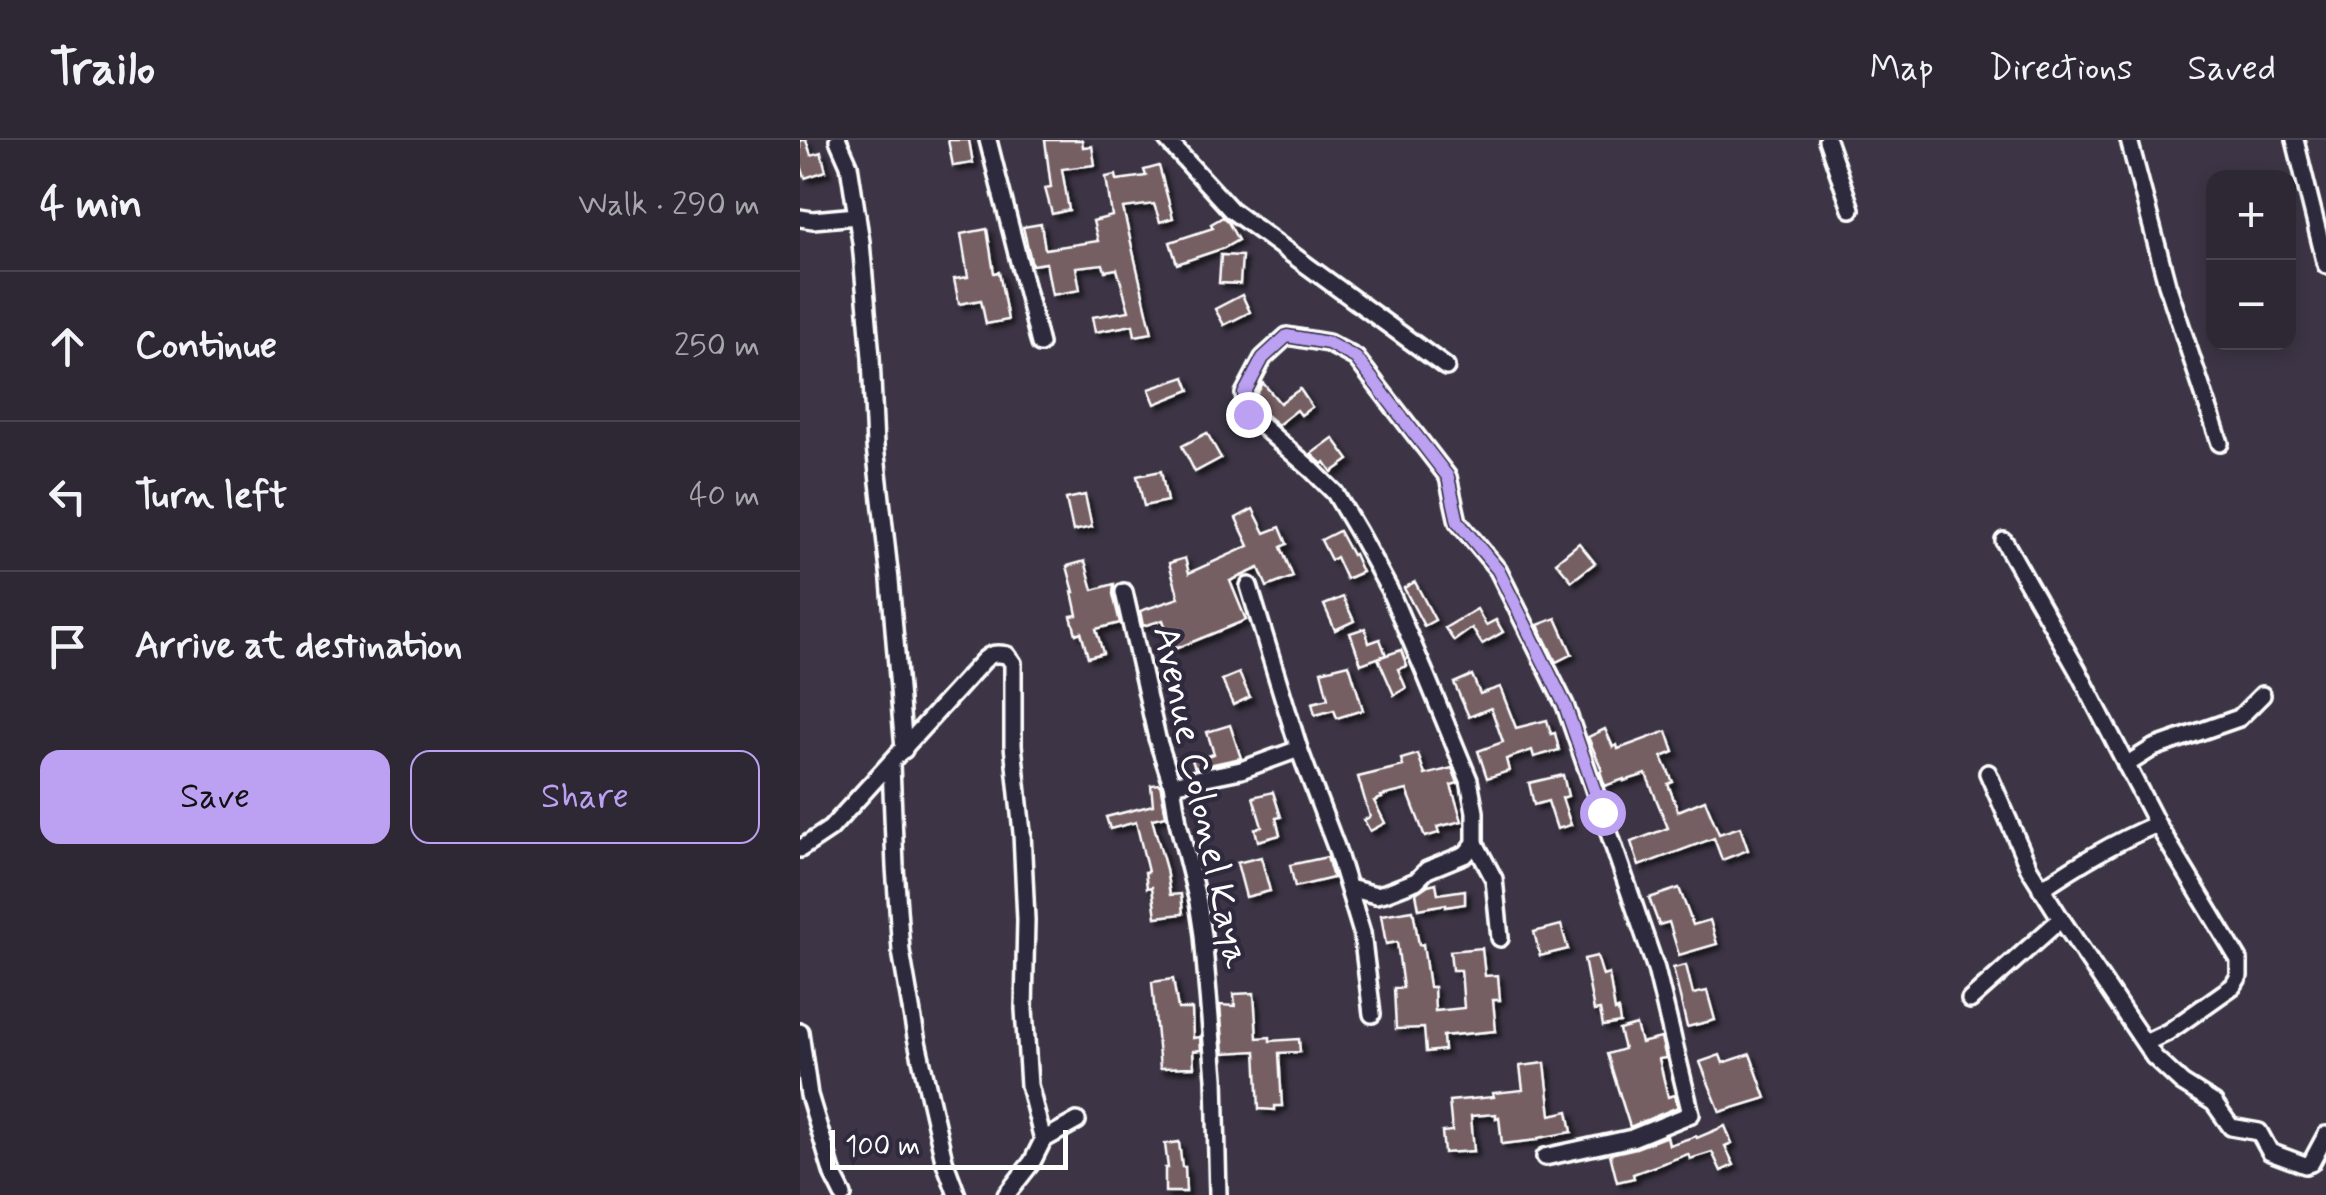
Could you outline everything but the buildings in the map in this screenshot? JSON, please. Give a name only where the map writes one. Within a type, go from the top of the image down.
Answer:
[{"type":"street","points":[[838,140],[848,165],[856,216],[904,750]]},
{"type":"street","points":[[988,140],[1040,344]]},
{"type":"street","points":[[1167,140],[1232,210],[1446,367]]},
{"type":"street","points":[[1827,140],[1851,209]]},
{"type":"street","points":[[2129,140],[2167,284],[2220,442]]},
{"type":"street","points":[[2295,140],[2326,265]]},
{"type":"street","points":[[800,218],[856,216]]},
{"type":"street","points":[[1500,938],[1494,879],[1474,843],[1470,780],[1389,589],[1335,494],[1248,414],[1244,394],[1263,358],[1287,336],[1328,343],[1356,358],[1448,477],[1458,522],[1498,570],[1565,705],[1656,969],[1690,1114],[1632,1138],[1545,1157]]},
{"type":"street","points":[[2004,541],[2078,671],[2157,824],[2239,960],[2238,976],[2232,986],[2168,1032],[2145,1043]]},
{"type":"street","points":[[1249,586],[1299,749],[1362,932],[1372,1014]]},
{"type":"street","name":"Avenue Colonel Kaya","points":[[1124,592],[1198,902],[1215,1078],[1218,1195]]},
{"type":"street","points":[[800,849],[830,829],[990,655],[1007,655],[1013,663],[1013,745],[1026,920],[1024,1008],[1029,1085],[1044,1140]]},
{"type":"street","points":[[2126,765],[2153,748],[2239,718],[2262,696]]},
{"type":"street","points":[[1172,784],[1241,770],[1299,749]]},
{"type":"street","points":[[891,764],[901,951],[916,1037],[944,1160],[956,1195]]},
{"type":"street","points":[[1988,774],[2041,889],[2168,1071],[2214,1103],[2230,1127],[2259,1132],[2273,1154],[2308,1166],[2326,1135]]},
{"type":"street","points":[[2041,889],[2114,842],[2157,824]]},
{"type":"street","points":[[1349,888],[1376,896],[1403,887],[1427,870],[1466,854],[1474,843]]},
{"type":"street","points":[[1970,1000],[2061,919]]},
{"type":"street","points":[[800,1032],[809,1096],[843,1195]]},
{"type":"street","points":[[1007,1195],[1044,1140],[1078,1120]]},
{"type":"route","points":[[1248,414],[1244,394],[1263,358],[1287,336],[1328,343],[1356,358],[1448,477],[1458,522],[1498,570],[1565,705],[1602,812]]}]
